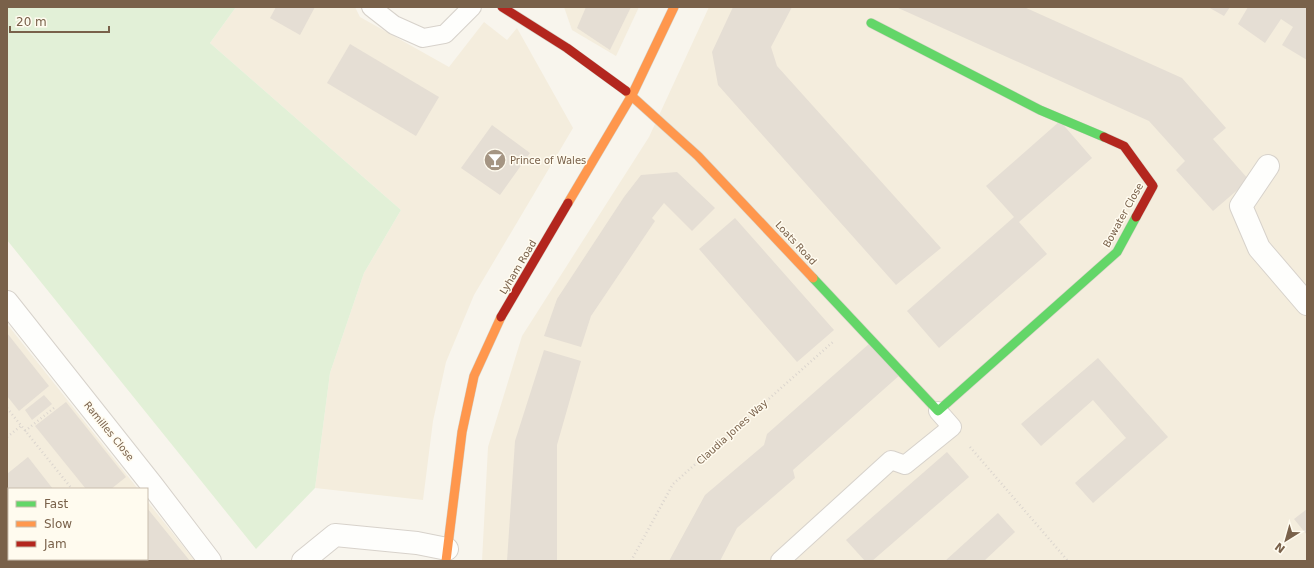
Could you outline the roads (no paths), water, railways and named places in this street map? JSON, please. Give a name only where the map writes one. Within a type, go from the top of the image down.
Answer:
[{"type":"street","name":"Loats Road","points":[[502,7],[567,48],[632,95],[698,156],[856,322],[938,411]]},
{"type":"street","name":"Lyham Road","points":[[446,555],[462,432],[474,376],[503,313],[632,95],[674,7]]},
{"type":"street","name":"Bowater Close","points":[[871,23],[1040,110],[1124,146],[1153,186],[1116,252],[938,411]]},
{"type":"street","points":[[1268,166],[1241,206],[1259,248],[1307,304]]},
{"type":"street","name":"Ramilles Close","points":[[7,302],[210,561]]},
{"type":"street","points":[[303,561],[335,535],[417,544],[446,555]]},
{"type":"lane","points":[[371,7],[394,25],[423,38],[445,34],[472,7]]},
{"type":"lane","points":[[780,561],[891,460],[905,465],[952,427],[938,411]]},
{"type":"place","name":"Prince of Wales","points":[[495,160]]}]
